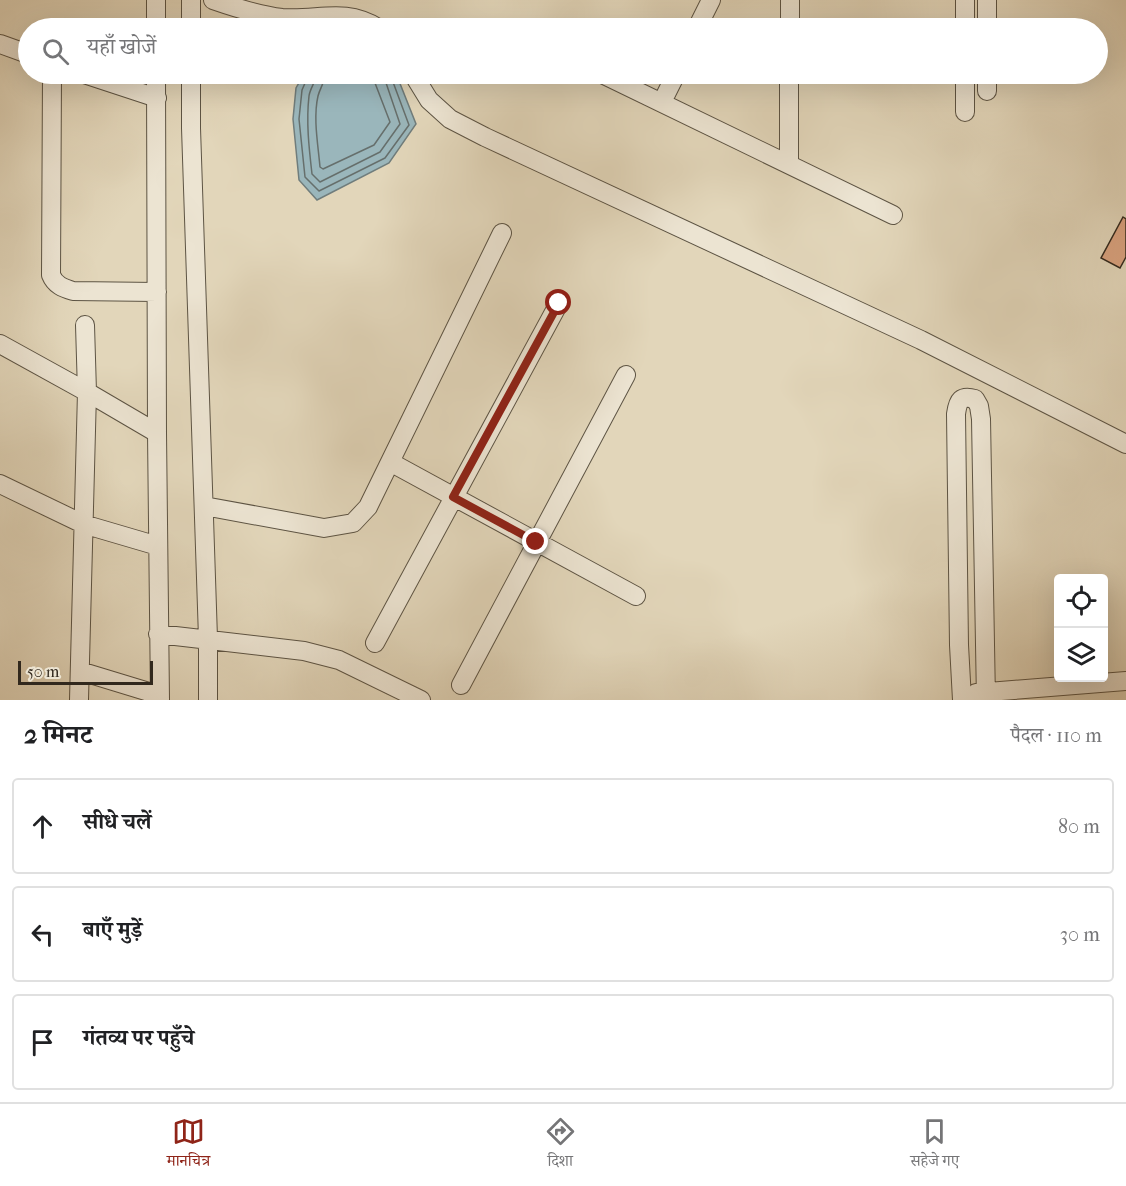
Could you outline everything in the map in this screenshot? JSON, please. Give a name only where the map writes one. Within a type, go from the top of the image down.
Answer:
[{"type":"street","points":[[156,0],[156,18]]},
{"type":"street","points":[[191,0],[191,18]]},
{"type":"street","points":[[213,0],[262,15],[284,18],[298,9],[356,18]]},
{"type":"street","points":[[703,18],[711,0]]},
{"type":"street","points":[[790,0],[790,18]]},
{"type":"street","points":[[965,0],[965,18]]},
{"type":"street","points":[[987,0],[987,18]]},
{"type":"street","points":[[0,44],[18,50]]},
{"type":"street","points":[[52,84],[51,275],[54,282],[73,291],[157,292]]},
{"type":"street","points":[[114,84],[157,98]]},
{"type":"street","points":[[80,671],[160,697],[156,84]]},
{"type":"street","points":[[191,84],[208,700]]},
{"type":"street","points":[[419,84],[429,100],[450,119],[921,340],[1126,444]]},
{"type":"street","points":[[623,84],[893,215]]},
{"type":"street","points":[[662,102],[671,84]]},
{"type":"street","points":[[789,84],[789,164]]},
{"type":"street","points":[[965,84],[965,112]]},
{"type":"street","points":[[204,506],[324,528],[353,523],[368,507],[502,233]]},
{"type":"street","points":[[375,643],[559,303]]},
{"type":"street","points":[[79,700],[87,392],[85,325]]},
{"type":"street","points":[[0,344],[157,433]]},
{"type":"street","points":[[461,685],[626,375]]},
{"type":"street","points":[[986,696],[981,419],[979,406],[975,399],[967,397],[961,398],[957,403],[956,414],[958,601],[962,697],[986,696],[1126,681]]},
{"type":"street","points":[[390,462],[636,597]]},
{"type":"street","points":[[0,484],[83,524],[158,546]]},
{"type":"street","points":[[158,634],[208,638],[303,651],[339,660],[421,700]]},
{"type":"water","points":[[298,84],[400,84],[416,124],[389,163],[317,200],[299,180],[293,119]]},
{"type":"building","points":[[1123,217],[1126,219],[1126,257],[1120,268],[1101,258]]},
{"type":"route","points":[[536,542],[453,497],[559,303]]}]
